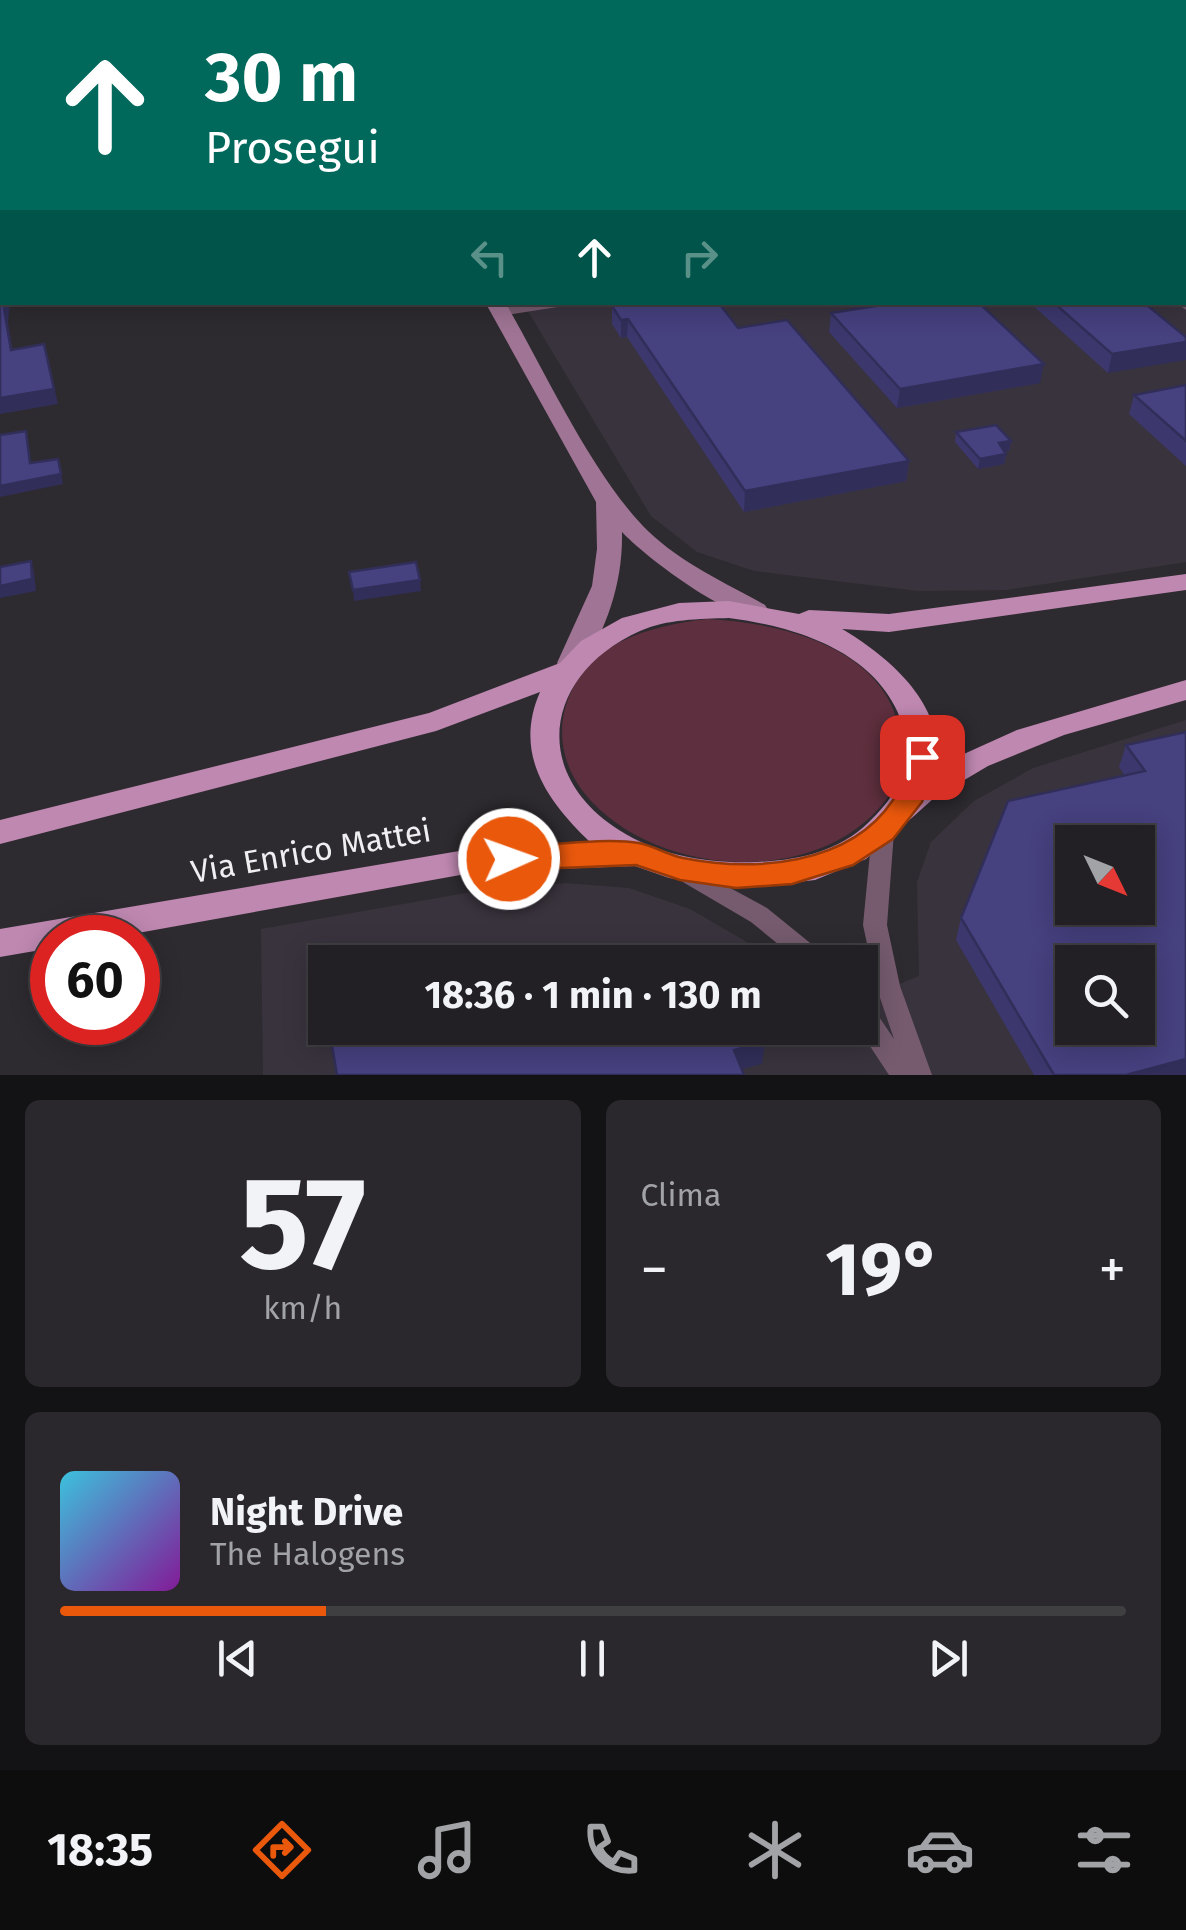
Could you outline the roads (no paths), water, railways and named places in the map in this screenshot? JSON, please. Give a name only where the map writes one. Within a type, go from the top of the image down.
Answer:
[{"type":"main road","points":[[0,832],[436,720],[568,667],[606,636],[652,617],[702,608],[889,623],[1186,582]]},
{"type":"main road","points":[[791,618],[844,640],[872,661],[886,672],[914,712],[922,757],[908,802]]},
{"type":"main road","points":[[568,667],[548,699],[542,740],[555,783],[588,823],[637,854],[680,869],[736,877],[792,872],[843,857],[883,832],[908,802],[976,759],[1054,728],[1186,690]]},
{"type":"main road","name":"Via Enrico Mattei","points":[[0,942],[477,860],[637,854]]},
{"type":"street","points":[[524,305],[497,307],[608,502],[642,538],[693,576],[756,611]]},
{"type":"street","points":[[568,667],[600,612],[613,555],[608,502]]},
{"type":"street","points":[[883,832],[875,925],[888,986],[919,1075]]},
{"type":"street","points":[[680,869],[759,915],[795,945]]},
{"type":"street","points":[[878,1037],[904,1075]]}]
